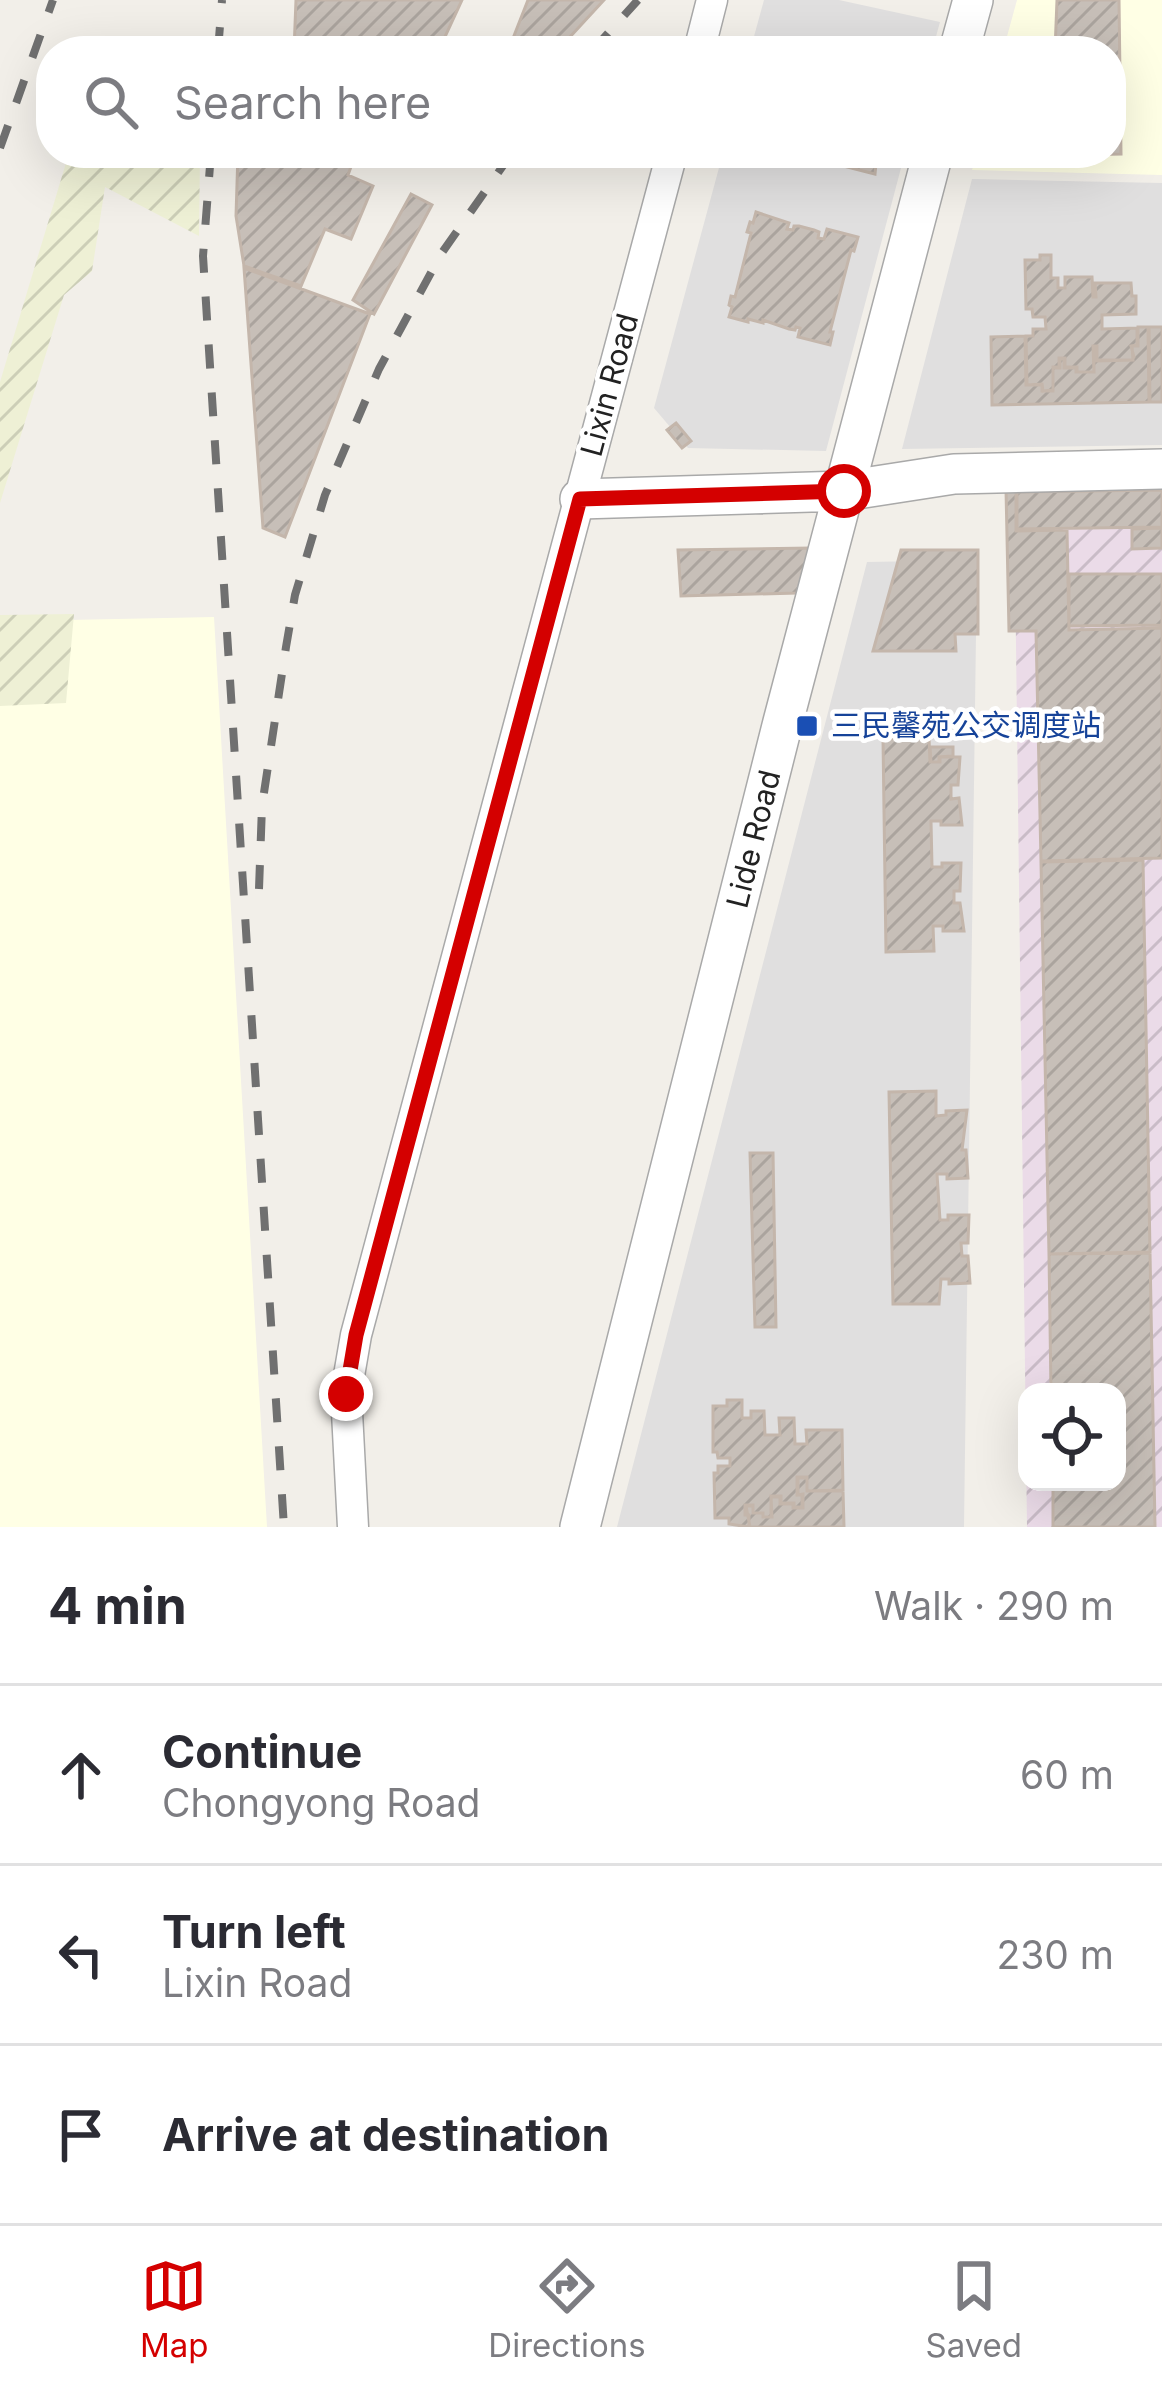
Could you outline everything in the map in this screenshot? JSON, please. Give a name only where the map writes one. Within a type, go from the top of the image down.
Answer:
[{"type":"street","points":[[703,36],[712,0]]},
{"type":"street","points":[[963,36],[973,0]]},
{"type":"street","name":"Lixin Road","points":[[353,1527],[346,1394],[356,1335],[668,168]]},
{"type":"street","name":"Lide Road","points":[[580,1527],[929,168]]},
{"type":"street","points":[[580,499],[844,491],[954,474],[1162,469]]},
{"type":"shaded area","points":[[764,0],[839,0],[940,22],[936,36],[754,36]]},
{"type":"shaded area","points":[[1017,0],[1162,0],[1162,175],[972,170],[1126,168],[1126,36],[1007,36]]},
{"type":"shaded area","points":[[64,168],[200,168],[199,236],[105,187],[92,271],[64,295],[0,503],[0,382]]},
{"type":"shaded area","points":[[719,168],[901,168],[826,451],[688,448],[654,408]]},
{"type":"shaded area","points":[[972,179],[1162,183],[1162,445],[902,449]]},
{"type":"shaded area","points":[[1014,484],[1162,484],[1162,1527],[1027,1527],[1027,1491],[1126,1491],[1126,1383],[1025,1383]]},
{"type":"shaded area","points":[[977,560],[964,1527],[617,1527],[867,562]]},
{"type":"shaded area","points":[[74,614],[66,703],[0,706],[0,615]]},
{"type":"shaded area","points":[[214,617],[267,1527],[0,1527],[0,674],[19,621]]},
{"type":"building","points":[[296,0],[462,0],[445,36],[295,36]]},
{"type":"building","points":[[528,0],[604,0],[571,36],[514,36]]},
{"type":"building","points":[[1057,0],[1119,0],[1119,36],[1056,36]]},
{"type":"building","points":[[238,168],[351,168],[348,175],[373,186],[351,239],[325,229],[301,286],[244,266],[236,216]]},
{"type":"building","points":[[411,194],[432,205],[374,314],[353,300]]},
{"type":"building","points":[[756,212],[789,223],[787,229],[799,226],[819,232],[818,238],[824,239],[827,229],[858,237],[830,345],[798,337],[800,328],[729,317],[751,233],[747,232]]},
{"type":"building","points":[[1040,255],[1051,255],[1051,278],[1058,278],[1058,288],[1065,288],[1065,277],[1092,277],[1096,297],[1095,283],[1131,283],[1136,314],[1102,315],[1102,329],[1137,328],[1132,360],[1097,360],[1097,346],[1093,346],[1094,372],[1077,372],[1077,367],[1065,367],[1065,358],[1059,358],[1059,367],[1053,367],[1053,390],[1043,391],[1042,384],[1027,385],[1026,336],[1033,336],[1033,329],[1046,329],[1045,317],[1033,317],[1032,309],[1026,309],[1025,260],[1040,260]]},
{"type":"building","points":[[244,268],[370,314],[285,537],[263,528]]},
{"type":"building","points":[[1138,327],[1148,327],[1149,402],[992,405],[991,337],[1025,336],[1026,385],[1053,391],[1053,368],[1060,368],[1060,359],[1064,359],[1064,368],[1076,368],[1076,372],[1094,372],[1094,347],[1096,361],[1133,360]]},
{"type":"building","points":[[1149,327],[1162,327],[1162,402],[1150,402]]},
{"type":"building","points":[[676,423],[691,441],[682,448],[667,430]]},
{"type":"building","points":[[1006,489],[1016,489],[1016,531],[1067,530],[1069,630],[1162,628],[1162,858],[1041,861],[1036,631],[1009,631]]},
{"type":"building","points":[[1162,490],[1162,527],[1017,529],[1017,492]]},
{"type":"building","points":[[1162,528],[1162,548],[1132,549],[1132,529]]},
{"type":"building","points":[[810,548],[797,593],[681,596],[678,550]]},
{"type":"building","points":[[901,550],[978,550],[978,634],[955,634],[956,651],[873,651]]},
{"type":"building","points":[[1069,574],[1162,574],[1162,625],[1069,626]]},
{"type":"building","points":[[929,738],[930,762],[960,757],[958,785],[951,785],[951,799],[959,798],[962,825],[931,821],[932,867],[961,863],[960,891],[954,891],[954,903],[960,903],[964,931],[933,926],[934,951],[886,952],[883,739]]},
{"type":"building","points":[[930,747],[953,747],[953,756],[931,762]]},
{"type":"building","points":[[1143,860],[1150,1252],[1049,1254],[1041,862]]},
{"type":"building","points":[[936,1091],[936,1116],[967,1110],[962,1150],[966,1150],[968,1178],[947,1179],[947,1174],[937,1174],[940,1220],[969,1215],[968,1243],[961,1243],[962,1256],[968,1256],[970,1283],[949,1284],[949,1279],[941,1279],[939,1304],[893,1304],[889,1092]]},
{"type":"building","points":[[750,1153],[773,1153],[776,1327],[755,1327]]},
{"type":"building","points":[[1150,1253],[1155,1527],[1053,1527],[1053,1491],[1126,1491],[1126,1383],[1051,1383],[1049,1254]]},
{"type":"building","points":[[727,1400],[742,1400],[742,1418],[751,1418],[751,1411],[764,1411],[765,1435],[780,1435],[779,1418],[794,1418],[795,1444],[807,1444],[806,1430],[842,1430],[843,1490],[807,1491],[807,1477],[797,1477],[802,1507],[771,1496],[771,1517],[753,1513],[753,1505],[745,1505],[749,1527],[715,1518],[714,1473],[718,1466],[730,1466],[730,1458],[718,1458],[713,1452],[713,1406],[727,1406]]},
{"type":"building","points":[[798,1478],[807,1478],[807,1491],[843,1491],[844,1527],[750,1527],[746,1506],[753,1506],[753,1513],[772,1517],[771,1497],[780,1497],[780,1504],[803,1508]]},
{"type":"railway","points":[[40,36],[53,0]]},
{"type":"railway","points":[[219,36],[222,0]]},
{"type":"railway","points":[[606,36],[638,0]]},
{"type":"railway","points":[[0,148],[36,47]]},
{"type":"railway","points":[[210,168],[203,256],[284,1527]]},
{"type":"railway","points":[[259,889],[262,806],[286,647],[295,595],[325,495],[379,369],[441,254],[501,168]]},
{"type":"place","name":"三民馨苑公交调度站","points":[[807,726]]},
{"type":"route","points":[[346,1394],[356,1335],[580,499],[844,491]]}]
